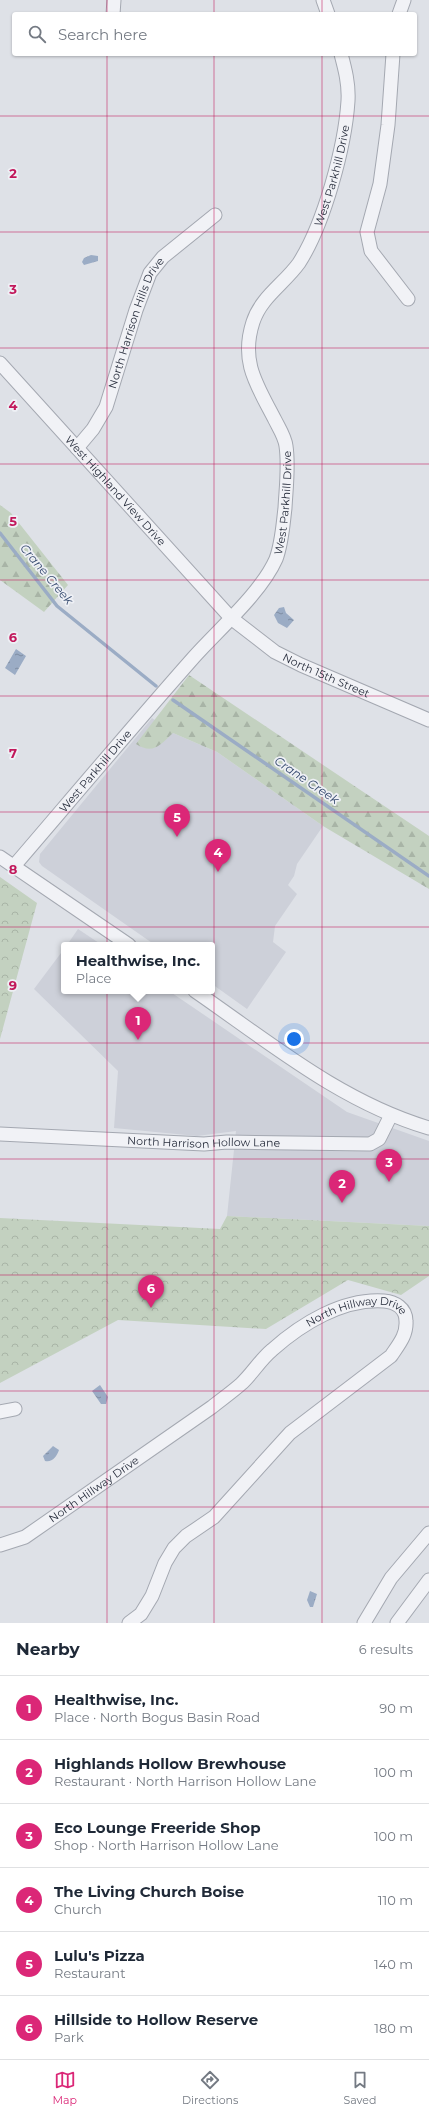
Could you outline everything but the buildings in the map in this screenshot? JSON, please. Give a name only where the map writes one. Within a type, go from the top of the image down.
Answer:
[{"type":"street","points":[[113,12],[114,0]]},
{"type":"street","points":[[323,0],[327,12]]},
{"type":"street","points":[[401,12],[404,0]]},
{"type":"street","name":"West Parkhill Drive","points":[[14,866],[136,723],[221,627],[231,618],[265,577],[275,560],[282,531],[286,490],[286,445],[255,381],[249,363],[247,342],[254,319],[262,302],[295,268],[309,248],[321,220],[344,130],[346,115],[348,99],[347,75],[342,56]]},
{"type":"street","points":[[393,56],[388,125],[380,184],[367,232],[371,251],[408,299]]},
{"type":"street","name":"North Harrison Hills Drive","points":[[77,448],[93,429],[106,407],[134,317],[150,273],[163,256],[215,215]]},
{"type":"street","name":"West Highland View Drive","points":[[0,363],[231,618]]},
{"type":"street","name":"North 15th Street","points":[[231,618],[275,652],[300,665],[429,720]]},
{"type":"street","points":[[0,857],[125,942]]},
{"type":"street","points":[[199,994],[316,1075],[363,1102],[429,1128]]},
{"type":"street","name":"North Harrison Hollow Lane","points":[[0,1134],[204,1144],[227,1142],[370,1144],[379,1139],[391,1114]]},
{"type":"street","name":"North Hillway Drive","points":[[0,1545],[25,1537],[212,1407],[241,1384],[271,1351],[295,1331],[320,1317],[344,1307],[374,1300],[395,1302],[401,1308],[406,1318],[406,1329],[402,1341],[391,1356],[290,1433],[214,1517],[186,1536],[174,1548],[165,1562],[152,1596],[141,1614],[129,1623]]},
{"type":"street","points":[[0,1412],[15,1409]]},
{"type":"street","points":[[364,1623],[391,1578],[429,1533]]},
{"type":"street","points":[[397,1623],[429,1580]]},
{"type":"shaded area","points":[[152,718],[173,733],[217,752],[323,826],[297,864],[294,876],[288,885],[297,894],[275,926],[273,942],[286,952],[247,1009],[215,986],[215,942],[151,942],[42,866],[39,862],[40,854]]},
{"type":"shaded area","points":[[78,929],[98,942],[69,942]]},
{"type":"shaded area","points":[[61,953],[61,994],[173,994],[347,1112],[429,1141],[429,1226],[227,1216],[236,1131],[197,1136],[114,1128],[118,1071],[34,989]]},
{"type":"green space","points":[[0,505],[11,513],[68,585],[44,612],[0,580]]},
{"type":"green space","points":[[189,675],[429,836],[429,889],[323,826],[217,752],[173,733],[160,745],[152,749],[147,749],[136,744]]},
{"type":"green space","points":[[0,877],[37,903],[0,1039]]},
{"type":"green space","points":[[227,1216],[429,1226],[429,1276],[401,1295],[348,1280],[266,1329],[118,1320],[0,1383],[0,1218],[220,1229]]},
{"type":"water","points":[[91,255],[98,256],[98,261],[84,265],[82,262],[84,258]]},
{"type":"water","points":[[284,607],[286,613],[294,620],[287,628],[278,623],[274,615],[279,608]]},
{"type":"water","points":[[16,649],[26,656],[15,675],[5,668]]},
{"type":"water","points":[[100,1385],[108,1397],[106,1404],[101,1404],[92,1391]]},
{"type":"water","points":[[53,1446],[59,1450],[57,1455],[50,1461],[45,1461],[43,1456]]},
{"type":"water","points":[[310,1591],[317,1594],[313,1607],[310,1607],[307,1600]]},
{"type":"waterway","name":"Crane Creek","points":[[0,533],[57,606],[156,686]]},
{"type":"waterway","name":"Crane Creek","points":[[173,700],[429,876]]},
{"type":"place","name":"Lulu's Pizza","points":[[177,837]]},
{"type":"place","name":"The Living Church Boise","points":[[218,872]]},
{"type":"place","name":"Healthwise, Inc.","points":[[138,1040]]},
{"type":"place","name":"Eco Lounge Freeride Shop","points":[[389,1182]]},
{"type":"place","name":"Highlands Hollow Brewhouse","points":[[342,1203]]},
{"type":"place","name":"Hillside to Hollow Reserve","points":[[151,1308]]}]
